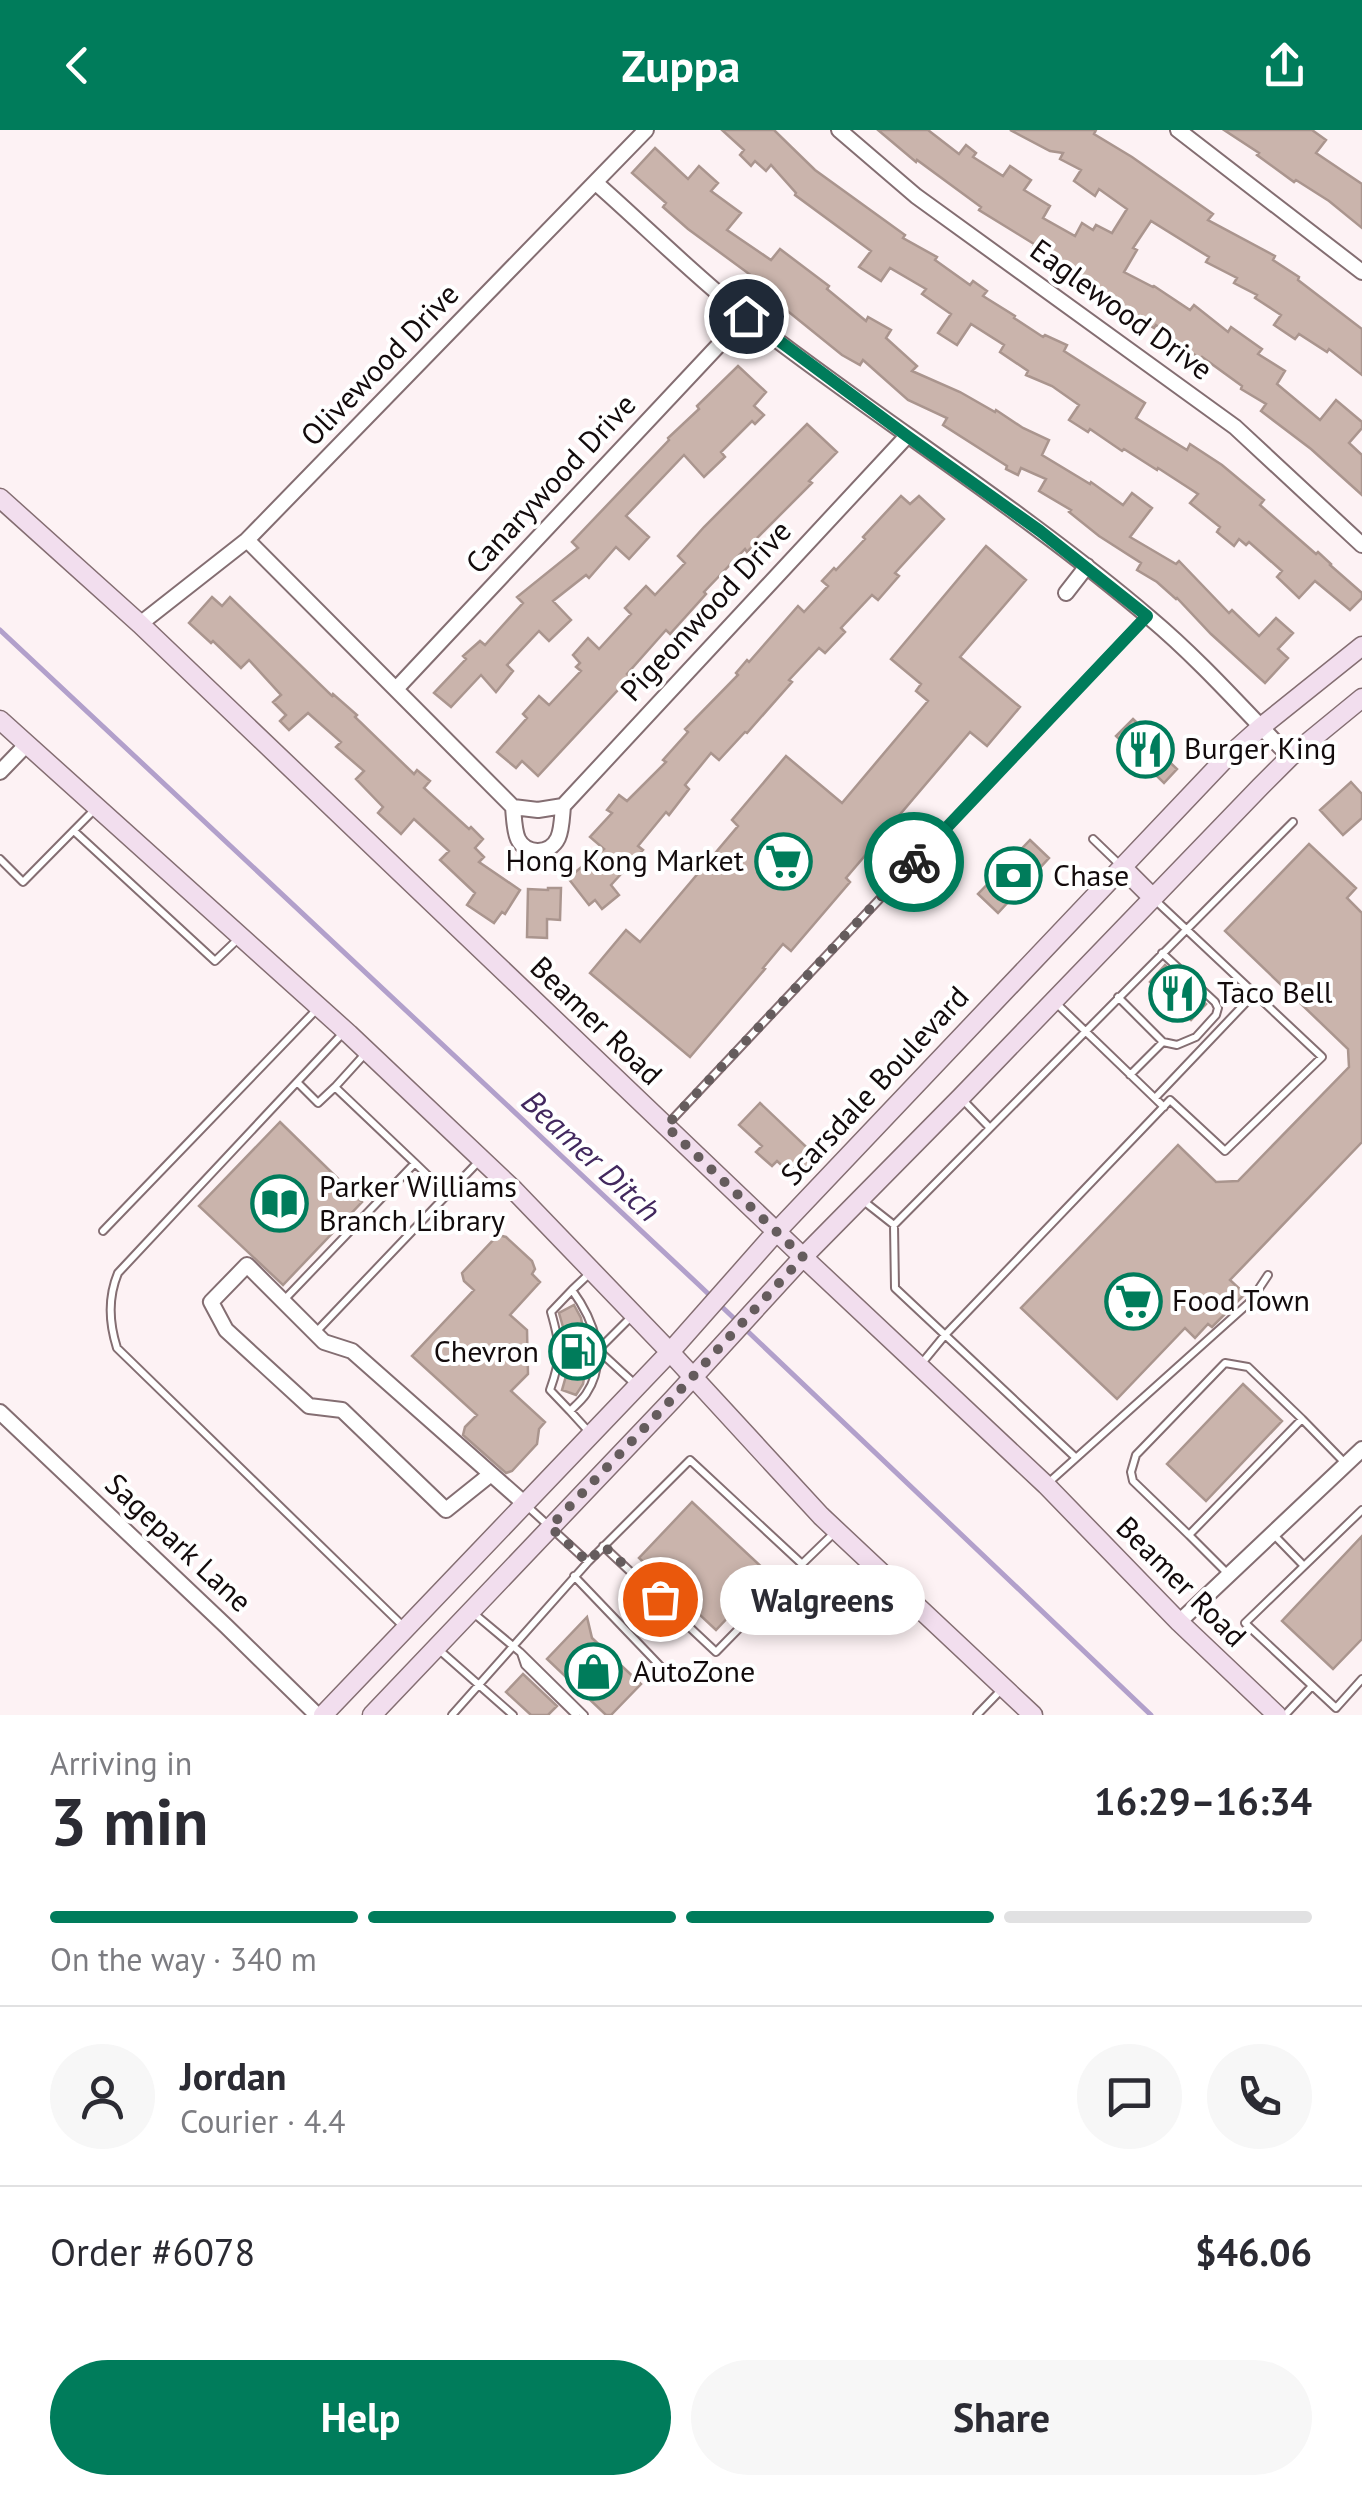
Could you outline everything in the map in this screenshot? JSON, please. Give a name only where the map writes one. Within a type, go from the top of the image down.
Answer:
[{"type":"main road","name":"Beamer Road","points":[[0,498],[140,624],[777,1230],[797,1264],[919,1366],[1046,1485],[1179,1622],[1278,1715]]},
{"type":"main road","name":"Scarsdale Boulevard","points":[[320,1715],[670,1352],[777,1230],[1222,762],[1362,646]]},
{"type":"main road","points":[[372,1715],[797,1264],[1290,756],[1362,698]]},
{"type":"main road","points":[[0,720],[319,1007],[480,1159],[670,1352],[698,1371],[837,1530],[1034,1715]]},
{"type":"main road","points":[[1122,866],[1153,898]]},
{"type":"street","name":"Olivewood Drive","points":[[140,624],[246,540],[646,130]]},
{"type":"street","name":"Eaglewood Drive","points":[[839,130],[916,196],[1235,427],[1362,545]]},
{"type":"street","points":[[1178,130],[1362,272]]},
{"type":"street","points":[[596,183],[746,316],[1086,566],[1147,616],[1290,756]]},
{"type":"street","name":"Canarywood Drive","points":[[396,689],[746,316]]},
{"type":"street","name":"Pigeonwood Drive","points":[[563,806],[907,436]]},
{"type":"street","points":[[246,540],[513,806],[538,810],[563,806],[558,838],[546,850],[529,849],[517,837],[513,806]]},
{"type":"street","points":[[1066,592],[1086,566]]},
{"type":"street","points":[[0,772],[26,745]]},
{"type":"street","points":[[491,1474],[446,1510],[342,1410],[310,1406],[226,1330],[211,1302],[247,1264],[324,1342],[352,1351],[525,1504]]},
{"type":"street","name":"Sagepark Lane","points":[[0,1412],[320,1715]]},
{"type":"street","points":[[1179,1622],[1362,1448]]},
{"type":"lane","points":[[666,1126],[1147,616]]},
{"type":"lane","points":[[0,859],[23,882],[96,808]]},
{"type":"lane","points":[[1075,1457],[895,1288],[894,1224],[1294,822]]},
{"type":"lane","points":[[74,831],[215,961],[240,937]]},
{"type":"lane","points":[[1093,839],[1122,866]]},
{"type":"lane","points":[[919,1366],[1170,1100],[1225,1151],[1322,1057],[1153,898]]},
{"type":"lane","points":[[1118,997],[1163,1042],[1177,1045],[1196,1037],[1218,1008],[1162,952]]},
{"type":"lane","points":[[1155,1098],[1254,994]]},
{"type":"lane","points":[[1054,1001],[1164,1106]]},
{"type":"lane","points":[[103,1231],[319,1007]]},
{"type":"lane","points":[[345,1031],[118,1273],[111,1290],[112,1331],[117,1348],[406,1628]]},
{"type":"lane","points":[[1130,1075],[1163,1042]]},
{"type":"lane","points":[[297,1082],[318,1103],[367,1052]]},
{"type":"lane","points":[[335,1087],[447,1194]]},
{"type":"lane","points":[[961,1097],[989,1127]]},
{"type":"lane","points":[[316,1333],[480,1159]]},
{"type":"lane","points":[[284,1301],[414,1163]]},
{"type":"lane","points":[[861,1198],[894,1224]]},
{"type":"lane","points":[[591,1434],[550,1390],[557,1370],[560,1327],[551,1312],[592,1271]]},
{"type":"lane","points":[[1046,1485],[1250,1302],[1268,1275]]},
{"type":"lane","points":[[572,1290],[595,1334],[598,1353],[637,1386]]},
{"type":"lane","points":[[570,1411],[583,1393],[598,1353],[634,1314]]},
{"type":"lane","points":[[586,1336],[595,1334]]},
{"type":"lane","points":[[559,1342],[568,1340]]},
{"type":"lane","points":[[587,1356],[598,1353]]},
{"type":"lane","points":[[559,1355],[570,1356]]},
{"type":"lane","points":[[1228,1575],[1133,1481],[1132,1463],[1225,1362],[1248,1366],[1346,1464]]},
{"type":"lane","points":[[557,1370],[568,1373]]},
{"type":"lane","points":[[553,1381],[564,1385]]},
{"type":"lane","points":[[1188,1536],[1302,1419]]},
{"type":"lane","points":[[455,1714],[574,1576],[690,1460],[802,1564]]},
{"type":"lane","points":[[525,1504],[588,1562]]},
{"type":"lane","points":[[1362,1510],[1245,1624],[1336,1708],[1362,1679]]},
{"type":"lane","points":[[604,1546],[716,1652],[837,1530]]},
{"type":"lane","points":[[1272,1534],[1304,1566]]},
{"type":"lane","points":[[574,1576],[662,1669]]},
{"type":"lane","points":[[471,1611],[520,1652],[584,1715]]},
{"type":"lane","points":[[436,1647],[513,1715]]},
{"type":"lane","points":[[520,1652],[526,1666],[576,1715]]},
{"type":"lane","points":[[1285,1715],[1312,1686]]},
{"type":"lane","points":[[977,1715],[1004,1687]]},
{"type":"building","points":[[722,130],[774,130],[815,170],[905,235],[903,238],[937,257],[935,260],[970,285],[973,281],[987,291],[983,296],[1043,337],[1067,345],[1064,351],[1145,403],[1136,418],[1187,450],[1190,444],[1222,465],[1264,500],[1260,505],[1362,593],[1362,598],[1350,610],[1315,581],[1299,598],[1277,577],[1282,571],[1249,542],[1246,545],[1239,539],[1234,546],[1217,532],[1220,527],[1190,503],[1198,494],[1069,420],[1079,405],[1052,386],[1026,375],[1028,371],[1000,352],[1004,345],[971,324],[957,345],[938,333],[951,314],[922,294],[926,289],[890,268],[881,281],[859,267],[871,251],[795,195],[771,165],[766,171],[755,161],[751,166],[740,155],[744,150]]},
{"type":"building","points":[[878,130],[928,130],[959,154],[966,145],[976,153],[973,157],[1003,176],[1010,166],[1031,180],[1024,190],[1050,206],[1043,218],[1075,236],[1082,223],[1093,230],[1096,225],[1112,233],[1127,209],[1099,189],[1095,196],[1074,181],[1081,170],[1060,159],[1063,153],[1050,151],[1010,130],[1096,130],[1094,134],[1213,214],[1208,220],[1275,256],[1273,260],[1362,329],[1362,375],[1329,349],[1327,352],[1299,334],[1295,339],[1274,325],[1281,315],[1255,298],[1257,295],[1234,283],[1237,278],[1206,262],[1209,257],[1151,221],[1133,248],[1137,250],[1124,272],[1190,310],[1194,305],[1228,332],[1231,327],[1262,349],[1258,354],[1285,371],[1277,384],[1320,420],[1336,400],[1362,422],[1362,428],[1349,443],[1362,455],[1362,495],[1261,411],[1266,404],[1156,325],[1154,328],[1110,300],[1033,247],[1034,244],[979,210],[981,207]]},
{"type":"building","points":[[1224,130],[1312,130],[1326,140],[1316,153],[1362,184],[1362,228],[1329,201],[1294,182]]},
{"type":"building","points":[[655,148],[688,179],[699,166],[718,183],[711,191],[741,213],[727,230],[771,260],[780,249],[829,286],[827,289],[866,321],[868,317],[891,330],[886,338],[917,366],[912,371],[1049,440],[1042,455],[1123,505],[1132,493],[1152,508],[1130,537],[1176,564],[1179,561],[1229,613],[1232,610],[1259,636],[1276,618],[1293,633],[1278,649],[1288,658],[1265,683],[1177,598],[1137,570],[1141,563],[1039,491],[1046,479],[1021,468],[1018,475],[1006,469],[1007,466],[943,425],[947,418],[908,400],[863,360],[860,365],[842,355],[753,283],[756,279],[688,229],[632,173]]},
{"type":"building","points":[[738,366],[766,392],[754,406],[764,415],[755,424],[752,421],[721,452],[725,457],[704,477],[684,455],[626,516],[649,537],[629,559],[616,547],[589,578],[586,575],[553,601],[571,620],[549,641],[539,631],[507,665],[513,671],[496,692],[481,675],[451,707],[434,693],[466,659],[463,656],[480,641],[485,645],[523,603],[517,597],[578,548],[572,542]]},
{"type":"building","points":[[807,424],[837,452],[759,540],[747,552],[745,549],[704,592],[670,634],[666,630],[627,674],[630,677],[538,776],[522,761],[516,768],[497,752],[527,718],[523,714],[539,696],[549,705],[581,671],[573,655],[588,638],[599,649],[631,614],[625,608],[646,586],[655,595],[685,563],[678,556]]},
{"type":"building","points":[[901,496],[910,504],[919,496],[944,519],[895,573],[899,576],[878,600],[872,595],[841,628],[845,632],[825,653],[819,648],[747,733],[719,760],[711,753],[685,785],[689,789],[669,815],[666,812],[638,846],[643,850],[611,885],[619,895],[602,909],[595,900],[589,905],[568,878],[604,849],[590,837],[612,813],[607,810],[619,795],[627,801],[666,762],[663,760],[688,732],[685,729],[798,606],[804,612],[828,586],[822,581]]},
{"type":"building","points":[[986,546],[1026,580],[960,657],[1020,707],[987,746],[970,732],[846,878],[850,882],[791,951],[783,944],[690,1057],[590,973],[626,930],[640,942],[738,826],[732,820],[786,756],[842,803],[928,701],[916,691],[921,684],[891,659]]},
{"type":"building","points":[[212,597],[222,606],[230,597],[332,696],[357,715],[414,774],[417,770],[430,781],[424,788],[483,839],[475,848],[484,857],[479,862],[520,890],[505,914],[502,912],[494,923],[467,905],[475,893],[440,860],[449,851],[414,819],[401,834],[378,813],[383,807],[356,779],[364,771],[336,747],[341,742],[308,713],[289,730],[280,721],[286,715],[273,702],[281,695],[249,660],[241,668],[189,623]]},
{"type":"building","name":"Burger King","points":[[1133,719],[1162,747],[1158,751],[1177,769],[1164,783],[1116,736]]},
{"type":"building","points":[[1351,782],[1362,794],[1362,818],[1343,835],[1320,810]]},
{"type":"building","name":"Chase","points":[[1030,840],[1049,858],[998,913],[978,894]]},
{"type":"building","points":[[1309,844],[1356,888],[1347,898],[1362,913],[1362,1142],[1230,1280],[1245,1294],[1195,1338],[1185,1328],[1117,1399],[1021,1308],[1178,1145],[1216,1182],[1238,1181],[1349,1067],[1348,1049],[1225,931]]},
{"type":"building","points":[[561,888],[560,920],[547,919],[547,938],[527,937],[528,889]]},
{"type":"building","name":"Taco Bell","points":[[1165,965],[1206,1004],[1191,1020],[1150,982]]},
{"type":"building","points":[[760,1103],[819,1159],[798,1180],[777,1161],[772,1166],[756,1152],[762,1146],[739,1125]]},
{"type":"building","name":"Parker Williams Branch Library","points":[[280,1122],[362,1202],[283,1285],[199,1206]]},
{"type":"building","points":[[498,1235],[506,1237],[532,1261],[532,1274],[540,1282],[510,1315],[527,1330],[528,1374],[511,1391],[545,1422],[539,1429],[537,1444],[506,1473],[463,1435],[477,1415],[412,1356],[474,1290],[462,1273]]},
{"type":"building","name":"Chevron","points":[[574,1305],[581,1318],[587,1349],[580,1354],[587,1363],[583,1384],[576,1395],[562,1390],[569,1348],[559,1313]]},
{"type":"building","points":[[1243,1384],[1282,1421],[1206,1501],[1167,1464]]},
{"type":"building","points":[[692,1502],[769,1574],[716,1630],[639,1558]]},
{"type":"building","points":[[1362,1536],[1362,1639],[1333,1669],[1282,1621]]},
{"type":"building","name":"AutoZone","points":[[587,1617],[592,1638],[641,1684],[611,1715],[606,1715],[547,1659]]},
{"type":"building","points":[[523,1674],[557,1706],[548,1715],[531,1715],[506,1692]]},
{"type":"waterway","name":"Beamer Ditch","points":[[0,630],[1151,1715]]},
{"type":"way so far","points":[[660,1599],[604,1546],[588,1562],[550,1527],[803,1257],[666,1126],[914,862]]},
{"type":"place","name":"Burger King","points":[[1145,749]]},
{"type":"place","name":"Hong Kong Market","points":[[783,861]]},
{"type":"place","name":"Chase","points":[[1014,876]]},
{"type":"place","name":"Taco Bell","points":[[1178,993]]},
{"type":"place","name":"Parker Williams Branch Library","points":[[280,1204]]},
{"type":"place","name":"Food Town","points":[[1133,1301]]},
{"type":"place","name":"Chevron","points":[[578,1352]]},
{"type":"place","name":"Walgreens","points":[[660,1599]]},
{"type":"place","name":"AutoZone","points":[[594,1672]]},
{"type":"route","points":[[746,316],[1008,507],[1147,616],[914,862]]}]
